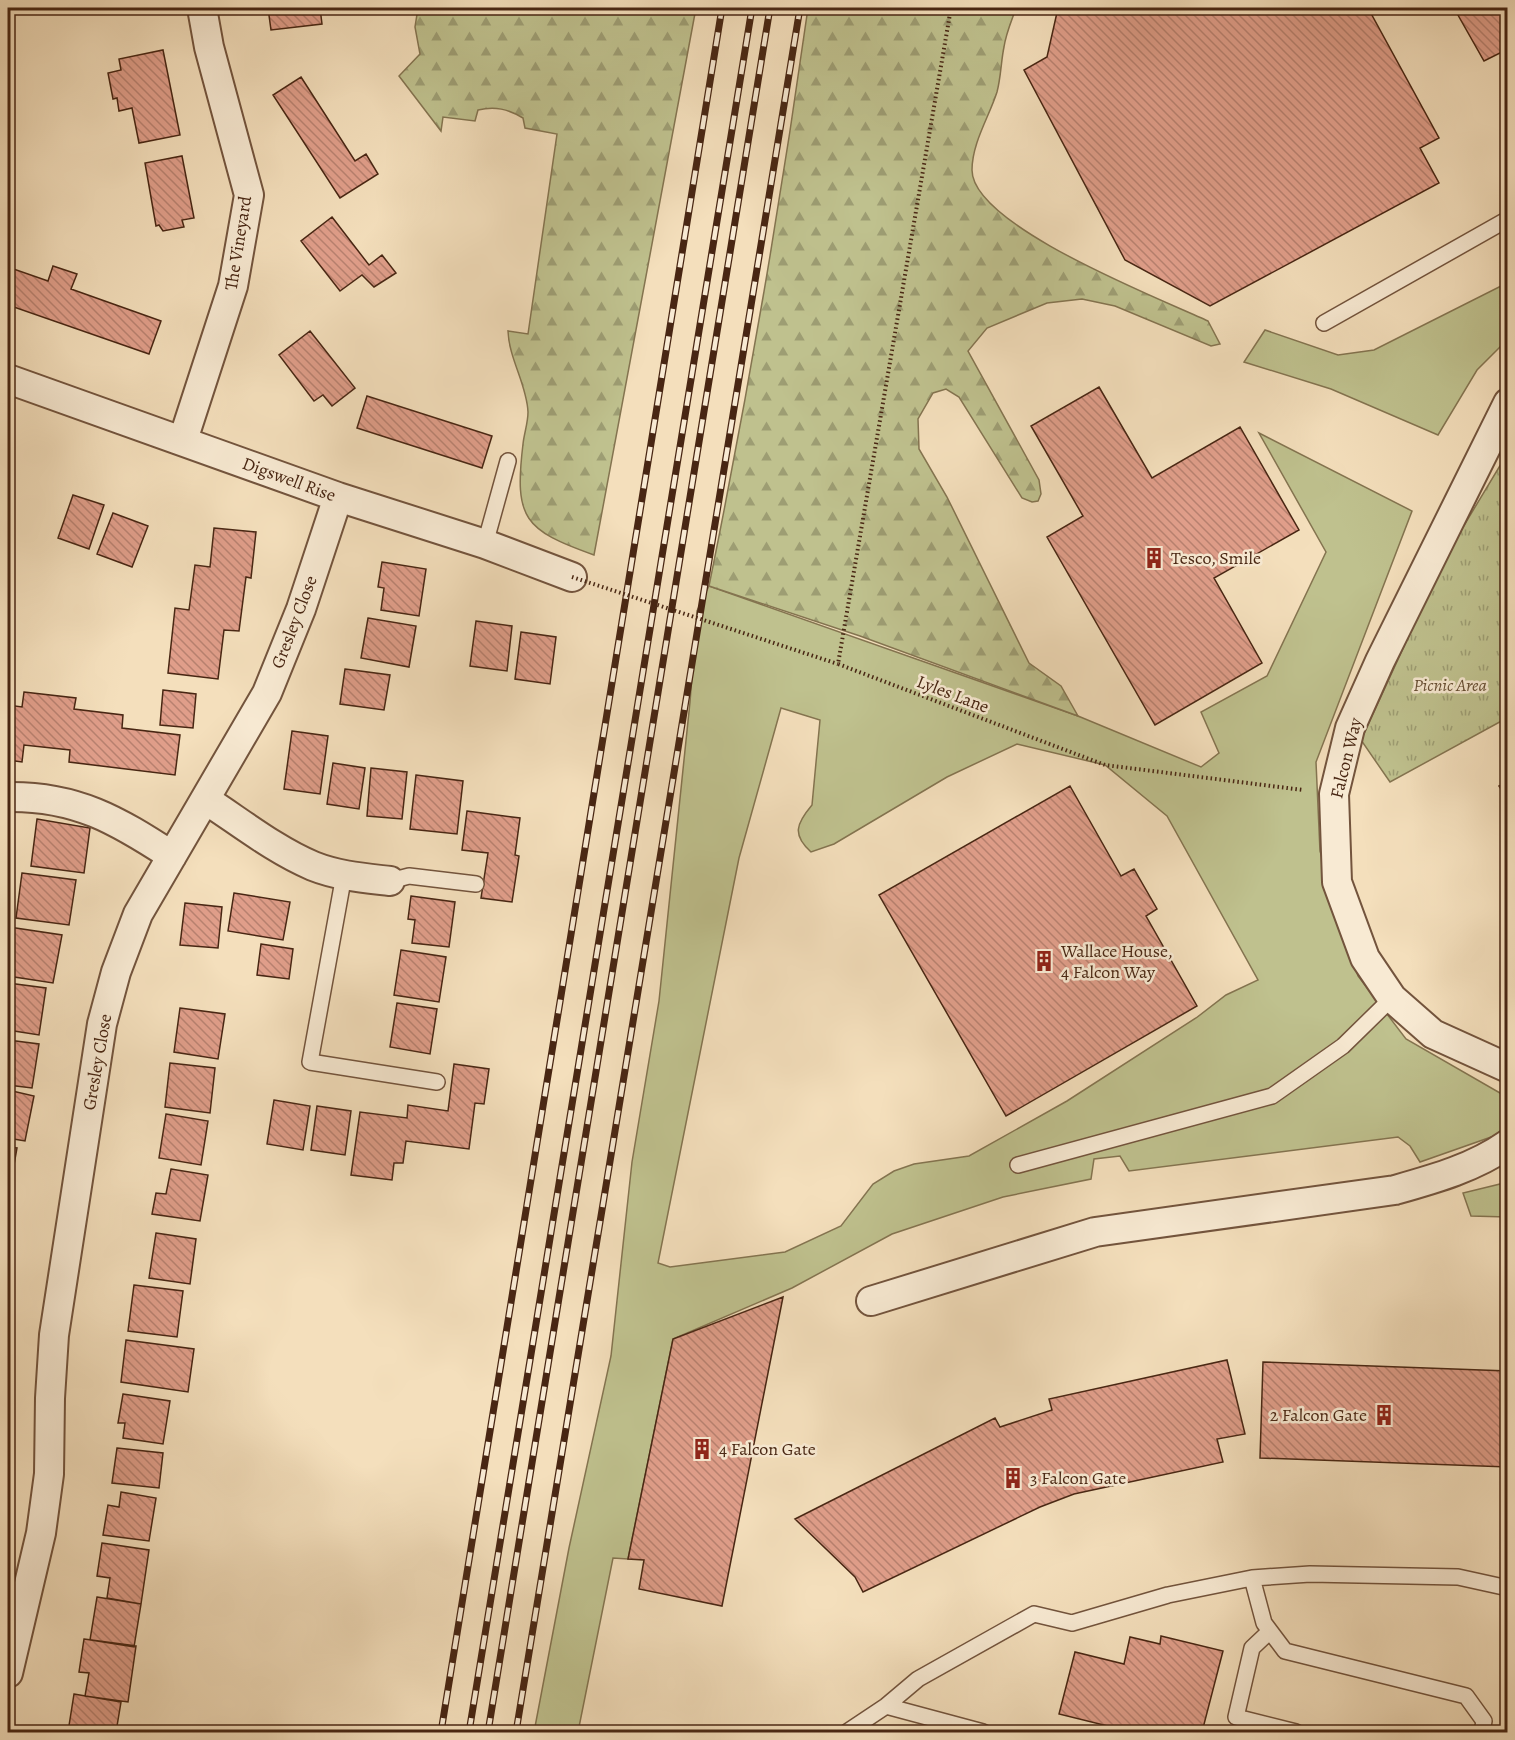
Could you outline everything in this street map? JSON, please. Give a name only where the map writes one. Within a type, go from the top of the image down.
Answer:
[{"type":"street","name":"The Vineyard","points":[[183,440],[232,286],[249,195],[209,47],[202,8]]},
{"type":"street","name":"Digswell Rise","points":[[8,379],[338,497],[485,544],[572,577]]},
{"type":"street","name":"Falcon Way","points":[[1508,403],[1426,562],[1371,680],[1350,728],[1334,794],[1337,882],[1365,958],[1392,998],[1432,1034],[1508,1068]]},
{"type":"street","name":"Gresley Close","points":[[8,1673],[41,1533],[49,1474],[54,1335],[102,1024],[116,972],[138,914],[267,693],[301,609],[338,497]]},
{"type":"street","points":[[8,797],[68,803],[98,812],[124,825],[172,856]]},
{"type":"street","points":[[206,800],[284,850],[312,865],[344,875],[390,881]]},
{"type":"street","points":[[871,1301],[1095,1232],[1395,1190],[1438,1178],[1490,1156],[1508,1144]]},
{"type":"lane","points":[[1324,322],[1508,219]]},
{"type":"lane","points":[[485,544],[508,461]]},
{"type":"lane","points":[[344,875],[310,1062],[437,1082]]},
{"type":"lane","points":[[390,881],[408,876],[476,884]]},
{"type":"lane","points":[[1018,1165],[1272,1096],[1343,1046],[1392,998]]},
{"type":"lane","points":[[847,1732],[886,1706],[918,1679],[1034,1614],[1072,1623],[1168,1595],[1252,1578],[1310,1574],[1458,1577],[1508,1588]]},
{"type":"lane","points":[[1252,1578],[1264,1623],[1285,1651],[1466,1696],[1484,1721],[1482,1732]]},
{"type":"lane","points":[[1270,1631],[1252,1648],[1236,1717],[1296,1732]]},
{"type":"lane","points":[[886,1706],[983,1732]]},
{"type":"path","points":[[838,664],[951,8]]},
{"type":"path","name":"Lyles Lane","points":[[572,577],[838,664],[1105,765],[1334,794]]},
{"type":"green space","points":[[418,8],[696,8],[594,555],[552,538],[538,529],[529,518],[523,505],[520,489],[528,412],[525,392],[511,352],[508,331],[528,334],[557,134],[525,128],[523,118],[507,110],[496,108],[478,110],[475,121],[443,117],[441,131],[399,76],[420,54],[415,27]]},
{"type":"green space","points":[[808,8],[1016,8],[1005,42],[997,92],[978,140],[973,160],[972,170],[980,192],[1002,214],[1034,237],[1113,278],[1208,321],[1220,344],[1211,346],[1115,306],[1082,299],[1047,303],[987,328],[968,351],[1039,480],[1041,494],[1038,501],[1032,502],[1022,498],[959,397],[946,389],[933,393],[918,419],[919,449],[947,497],[1029,663],[1061,686],[1078,716],[860,636],[709,586],[763,297]]},
{"type":"green space","points":[[1507,283],[1507,340],[1477,370],[1438,435],[1331,389],[1244,362],[1265,330],[1338,355],[1374,350]]},
{"type":"green space","points":[[1259,433],[1412,511],[1316,762],[1320,851],[1358,976],[1406,1039],[1507,1097],[1508,1125],[1494,1136],[1420,1162],[1410,1146],[1398,1137],[1129,1171],[1120,1156],[1094,1159],[1091,1179],[1003,1197],[892,1234],[792,1288],[673,1339],[628,1559],[613,1558],[578,1732],[534,1732],[569,1548],[611,1356],[632,1162],[659,1001],[690,702],[697,611],[709,586],[1078,716],[1201,767],[1219,753],[1201,712],[1267,676],[1326,552]],"holes":[[[781,708],[820,720],[812,805],[802,818],[798,829],[801,840],[811,852],[834,844],[947,777],[1017,744],[1105,765],[1167,816],[1258,980],[1226,995],[1196,1018],[1067,1101],[969,1156],[914,1164],[894,1171],[873,1184],[841,1226],[785,1252],[670,1267],[658,1263],[739,858]]]},
{"type":"green space","name":"Picnic Area","points":[[1507,454],[1507,718],[1390,782],[1361,740],[1445,557]]},
{"type":"green space","points":[[1507,1179],[1507,1217],[1471,1216],[1463,1193],[1504,1183]]},
{"type":"building","points":[[268,8],[320,8],[322,24],[271,30]]},
{"type":"building","points":[[1058,8],[1368,8],[1439,138],[1420,148],[1439,183],[1210,306],[1125,260],[1024,70],[1047,57]]},
{"type":"building","points":[[1454,8],[1508,8],[1508,49],[1484,61]]},
{"type":"building","points":[[163,50],[180,135],[139,143],[132,108],[119,111],[117,98],[113,99],[108,73],[121,70],[119,59]]},
{"type":"building","points":[[301,77],[355,161],[366,154],[378,174],[340,198],[273,95]]},
{"type":"building","points":[[182,156],[194,218],[182,220],[184,227],[163,231],[159,225],[156,226],[145,163]]},
{"type":"building","points":[[332,217],[369,265],[382,255],[396,273],[374,287],[362,275],[340,291],[301,241]]},
{"type":"building","points":[[53,266],[77,274],[71,289],[161,321],[149,354],[8,305],[8,267],[48,281]]},
{"type":"building","points":[[310,331],[355,388],[332,406],[323,395],[314,401],[279,355]]},
{"type":"building","name":"Tesco, Smile","points":[[1099,387],[1152,478],[1240,427],[1299,530],[1214,578],[1262,663],[1155,725],[1047,537],[1083,516],[1031,426]]},
{"type":"building","points":[[367,396],[492,436],[482,468],[357,428]]},
{"type":"building","points":[[73,495],[104,505],[89,549],[58,538]]},
{"type":"building","points":[[113,513],[148,526],[132,567],[97,554]]},
{"type":"building","points":[[214,528],[256,532],[251,578],[246,577],[239,631],[224,630],[218,679],[168,673],[175,608],[189,610],[195,565],[210,567]]},
{"type":"building","points":[[382,562],[426,569],[419,616],[381,610],[384,588],[378,587]]},
{"type":"building","points":[[368,618],[416,626],[409,667],[361,658]]},
{"type":"building","points":[[476,621],[512,626],[507,671],[470,666]]},
{"type":"building","points":[[521,632],[556,637],[550,684],[515,679]]},
{"type":"building","points":[[345,669],[390,675],[384,710],[340,704]]},
{"type":"building","points":[[163,690],[196,694],[193,728],[160,725]]},
{"type":"building","points":[[24,692],[76,698],[74,709],[123,715],[122,728],[180,735],[175,775],[69,762],[70,750],[24,745],[22,762],[8,760],[8,705],[22,707]]},
{"type":"building","points":[[292,731],[328,736],[320,794],[284,789]]},
{"type":"building","points":[[333,763],[365,768],[359,809],[327,804]]},
{"type":"building","points":[[371,768],[407,772],[402,819],[367,816]]},
{"type":"building","points":[[416,775],[463,781],[457,834],[410,829]]},
{"type":"building","points":[[1508,781],[1508,800],[1499,786]]},
{"type":"building","name":"Wallace House, 4 Falcon Way","points":[[1070,786],[1121,876],[1134,869],[1157,909],[1146,916],[1197,1006],[1006,1116],[879,895]]},
{"type":"building","points":[[467,811],[520,818],[515,855],[519,856],[512,902],[481,898],[488,853],[462,850]]},
{"type":"building","points":[[37,819],[90,828],[84,873],[31,866]]},
{"type":"building","points":[[22,873],[76,880],[69,925],[16,918]]},
{"type":"building","points":[[234,893],[290,902],[283,940],[228,931]]},
{"type":"building","points":[[411,896],[455,902],[449,947],[412,943],[415,920],[408,919]]},
{"type":"building","points":[[185,903],[222,907],[218,948],[180,945]]},
{"type":"building","points":[[9,927],[62,935],[53,983],[8,976]]},
{"type":"building","points":[[261,944],[293,949],[289,979],[257,975]]},
{"type":"building","points":[[401,950],[446,957],[439,1002],[394,995]]},
{"type":"building","points":[[8,983],[46,988],[39,1035],[8,1030]]},
{"type":"building","points":[[397,1003],[437,1009],[430,1054],[390,1047]]},
{"type":"building","points":[[180,1008],[225,1014],[218,1059],[174,1052]]},
{"type":"building","points":[[8,1040],[39,1044],[32,1088],[8,1085]]},
{"type":"building","points":[[170,1063],[215,1068],[210,1113],[165,1107]]},
{"type":"building","points":[[454,1064],[489,1069],[484,1104],[475,1103],[469,1149],[406,1141],[403,1163],[394,1163],[392,1180],[351,1175],[360,1112],[407,1118],[408,1105],[448,1111]]},
{"type":"building","points":[[8,1090],[34,1096],[25,1141],[8,1138]]},
{"type":"building","points":[[274,1100],[310,1106],[303,1150],[267,1144]]},
{"type":"building","points":[[317,1106],[351,1111],[345,1155],[311,1150]]},
{"type":"building","points":[[166,1114],[208,1121],[201,1165],[159,1158]]},
{"type":"building","points":[[8,1147],[17,1148],[9,1193],[8,1192]]},
{"type":"building","points":[[171,1169],[208,1175],[200,1221],[152,1214],[156,1193],[166,1194]]},
{"type":"building","points":[[8,1207],[11,1208],[8,1232]]},
{"type":"building","points":[[156,1233],[196,1239],[190,1284],[149,1278]]},
{"type":"building","points":[[134,1285],[183,1291],[177,1337],[128,1331]]},
{"type":"building","name":"4 Falcon Gate","points":[[783,1297],[722,1606],[639,1589],[644,1560],[628,1559],[673,1339]]},
{"type":"building","points":[[126,1340],[194,1349],[188,1392],[121,1382]]},
{"type":"building","name":"3 Falcon Gate","points":[[1227,1360],[1245,1434],[1217,1439],[1223,1462],[1074,1494],[1040,1507],[863,1592],[855,1577],[795,1519],[995,1418],[1000,1427],[1052,1410],[1049,1399]]},
{"type":"building","name":"2 Falcon Gate","points":[[1263,1362],[1508,1371],[1508,1467],[1260,1458]]},
{"type":"building","points":[[123,1394],[170,1401],[163,1444],[123,1438],[125,1423],[118,1423]]},
{"type":"building","points":[[117,1448],[163,1453],[159,1488],[112,1483]]},
{"type":"building","points":[[121,1492],[156,1498],[149,1541],[103,1535],[108,1505],[119,1507]]},
{"type":"building","points":[[102,1543],[149,1550],[141,1604],[107,1598],[110,1578],[97,1576]]},
{"type":"building","points":[[97,1597],[141,1604],[134,1647],[90,1640]]},
{"type":"building","points":[[1161,1636],[1223,1651],[1202,1732],[1132,1732],[1059,1714],[1075,1652],[1124,1664],[1130,1637],[1160,1644]]},
{"type":"building","points":[[84,1639],[136,1646],[128,1702],[85,1696],[89,1673],[79,1672]]},
{"type":"building","points":[[74,1694],[121,1702],[116,1732],[68,1732]]},
{"type":"railway","points":[[441,1732],[722,8]]},
{"type":"railway","points":[[469,1732],[752,8]]},
{"type":"railway","points":[[488,1732],[770,8]]},
{"type":"railway","points":[[516,1732],[800,8]]},
{"type":"place","name":"Tesco, Smile","points":[[1154,558]]},
{"type":"place","name":"Wallace House, 4 Falcon Way","points":[[1044,961]]},
{"type":"place","name":"2 Falcon Gate","points":[[1384,1415]]},
{"type":"place","name":"4 Falcon Gate","points":[[702,1449]]},
{"type":"place","name":"3 Falcon Gate","points":[[1013,1478]]}]
